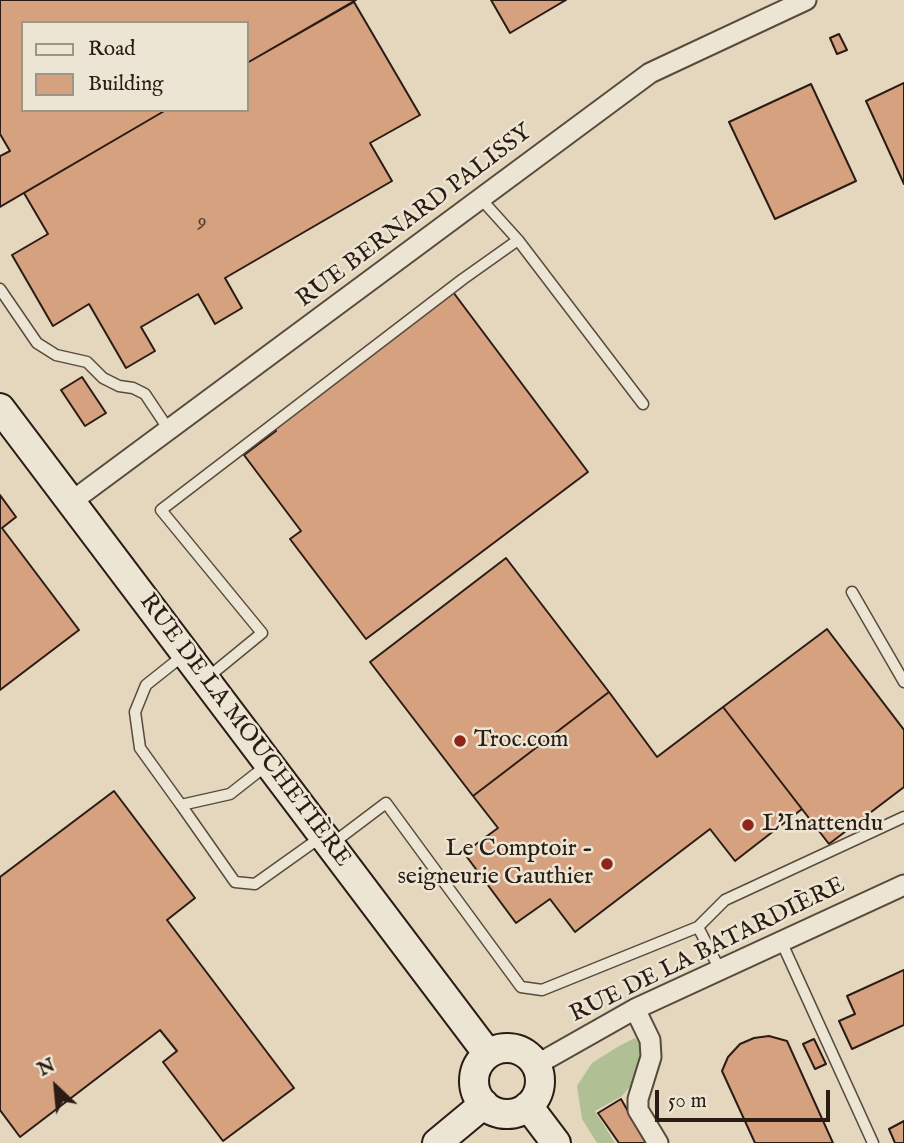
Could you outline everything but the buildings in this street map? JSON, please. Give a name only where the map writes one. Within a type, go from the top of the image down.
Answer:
[{"type":"street","name":"RUE BERNARD PALISSY","points":[[71,502],[650,73],[806,0]]},
{"type":"street","name":"RUE DE LA MOUCHETIÈRE","points":[[0,408],[488,1054]]},
{"type":"street","name":"RUE DE LA BATARDIÈRE","points":[[536,1065],[635,1009],[904,885]]},
{"type":"street","points":[[635,1009],[650,1040],[651,1057],[638,1099],[638,1110],[658,1143]]},
{"type":"street","points":[[498,1049],[520,1051],[530,1056],[536,1065],[540,1076],[539,1087],[535,1098],[520,1111],[501,1113],[484,1104],[475,1088],[474,1078],[481,1060],[498,1049]]},
{"type":"street","points":[[437,1143],[484,1104]]},
{"type":"street","points":[[528,1106],[556,1143]]},
{"type":"lane","points":[[481,198],[518,240],[643,404]]},
{"type":"lane","points":[[205,680],[262,633],[161,510],[518,240]]},
{"type":"lane","points":[[0,289],[37,343],[57,355],[87,362],[103,378],[119,386],[133,387],[145,394],[169,430]]},
{"type":"lane","points":[[852,592],[904,682]]},
{"type":"lane","points":[[186,654],[146,685],[135,712],[140,748],[235,882],[254,884],[386,803],[521,988],[542,990],[698,927],[725,900],[904,817]]},
{"type":"lane","points":[[181,805],[230,794],[268,764]]},
{"type":"lane","points":[[698,927],[720,970]]},
{"type":"lane","points":[[781,941],[873,1143]]},
{"type":"green space","points":[[635,1038],[641,1044],[643,1057],[640,1075],[622,1096],[595,1111],[615,1143],[597,1143],[582,1119],[577,1086],[592,1063]]},
{"type":"place","name":"Troc.com","points":[[460,741]]},
{"type":"place","name":"L'Inattendu","points":[[748,825]]},
{"type":"place","name":"Le Comptoir - seigneurie Gauthier","points":[[607,864]]}]
